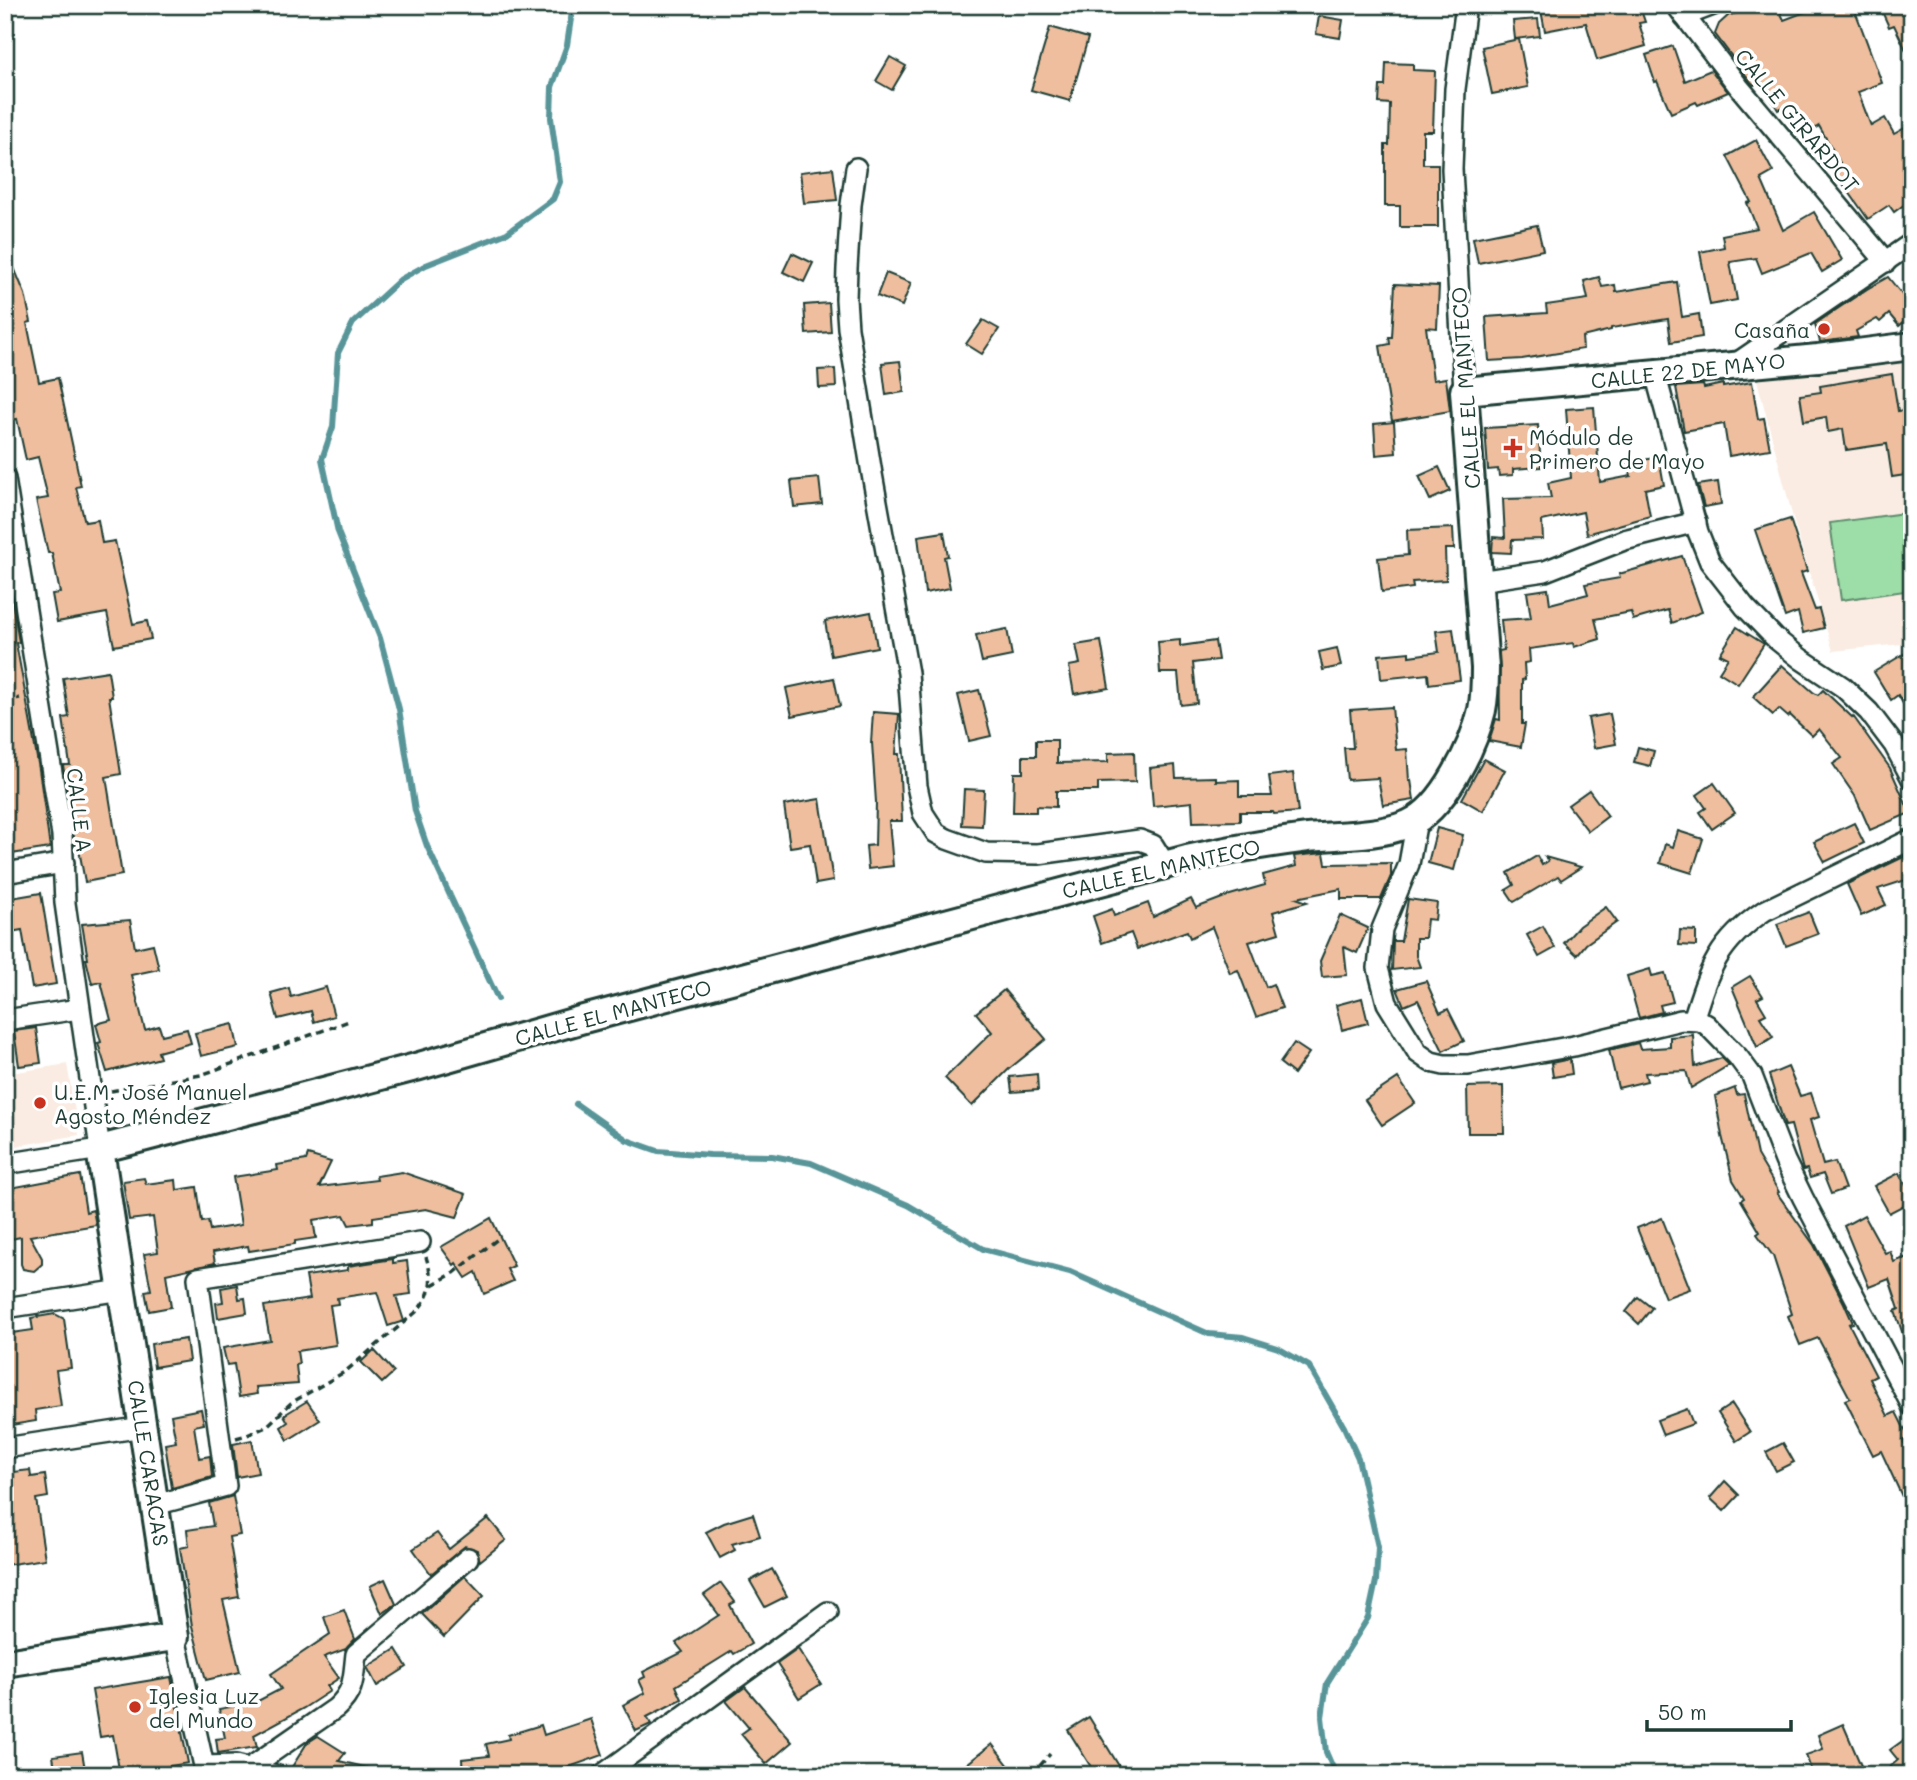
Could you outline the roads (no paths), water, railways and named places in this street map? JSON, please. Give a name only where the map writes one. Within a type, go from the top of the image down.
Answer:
[{"type":"street","name":"CALLE EL MANTECO","points":[[100,1149],[402,1071],[593,1016],[1165,864],[1273,842],[1384,830],[1417,820],[1431,809],[1472,739],[1481,712],[1485,668],[1464,391],[1452,169],[1455,89],[1466,5]]},
{"type":"street","points":[[1681,10],[1713,5]]},
{"type":"street","name":"CALLE GIRARDOT","points":[[1681,10],[1739,87],[1886,262]]},
{"type":"street","points":[[856,168],[850,205],[846,299],[848,328],[908,673],[917,786],[923,813],[936,833],[986,853],[1038,855],[1140,840],[1153,845],[1165,864]]},
{"type":"street","points":[[1733,365],[1912,243]]},
{"type":"street","name":"CALLE 22 DE MAYO","points":[[1464,391],[1912,346]]},
{"type":"street","points":[[1655,373],[1696,523],[1710,562],[1745,607],[1776,639],[1843,687],[1869,712],[1894,745],[1912,779]]},
{"type":"street","name":"CALLE A","points":[[5,479],[62,835],[65,903],[100,1149]]},
{"type":"street","points":[[1479,581],[1545,571],[1624,540],[1696,523]]},
{"type":"street","points":[[1417,820],[1409,864],[1382,929],[1378,968],[1387,1003],[1418,1053],[1431,1062],[1468,1065],[1535,1054],[1665,1023],[1693,1020],[1707,1025],[1746,1066],[1752,1076],[1785,1161],[1912,1406]]},
{"type":"street","points":[[1693,1020],[1713,962],[1743,925],[1764,911],[1912,839]]},
{"type":"street","points":[[5,873],[64,863]]},
{"type":"street","points":[[5,1020],[79,1009]]},
{"type":"street","points":[[5,1164],[100,1149]]},
{"type":"street","name":"CALLE CARACAS","points":[[100,1149],[175,1637],[205,1770]]},
{"type":"street","points":[[155,1505],[226,1486],[198,1278],[420,1242]]},
{"type":"street","points":[[5,1308],[122,1290]]},
{"type":"street","points":[[5,1448],[143,1427]]},
{"type":"street","points":[[251,1767],[348,1698],[352,1689],[356,1654],[468,1558]]},
{"type":"street","points":[[602,1775],[828,1612]]},
{"type":"street","points":[[5,1663],[175,1637]]},
{"type":"street","points":[[205,1770],[236,1765],[275,1775]]},
{"type":"waterway","points":[[498,999],[427,846],[415,811],[399,709],[380,638],[338,532],[322,459],[333,427],[338,353],[353,323],[401,279],[426,265],[507,233],[553,199],[560,182],[551,118],[552,87],[567,45],[573,5]]},
{"type":"waterway","points":[[576,1104],[627,1140],[658,1151],[772,1156],[811,1163],[908,1205],[983,1249],[1070,1272],[1209,1334],[1243,1337],[1278,1348],[1309,1366],[1344,1427],[1358,1458],[1378,1547],[1376,1581],[1368,1618],[1327,1683],[1322,1717],[1326,1752],[1336,1775]]},
{"type":"place","name":"Casaña","points":[[1824,329]]},
{"type":"place","name":"Módulo de Primero de Mayo","points":[[1513,448]]},
{"type":"place","name":"U.E.M. José Manuel Agosto Méndez","points":[[40,1103]]},
{"type":"place","name":"Iglesia Luz del Mundo","points":[[135,1707]]}]
